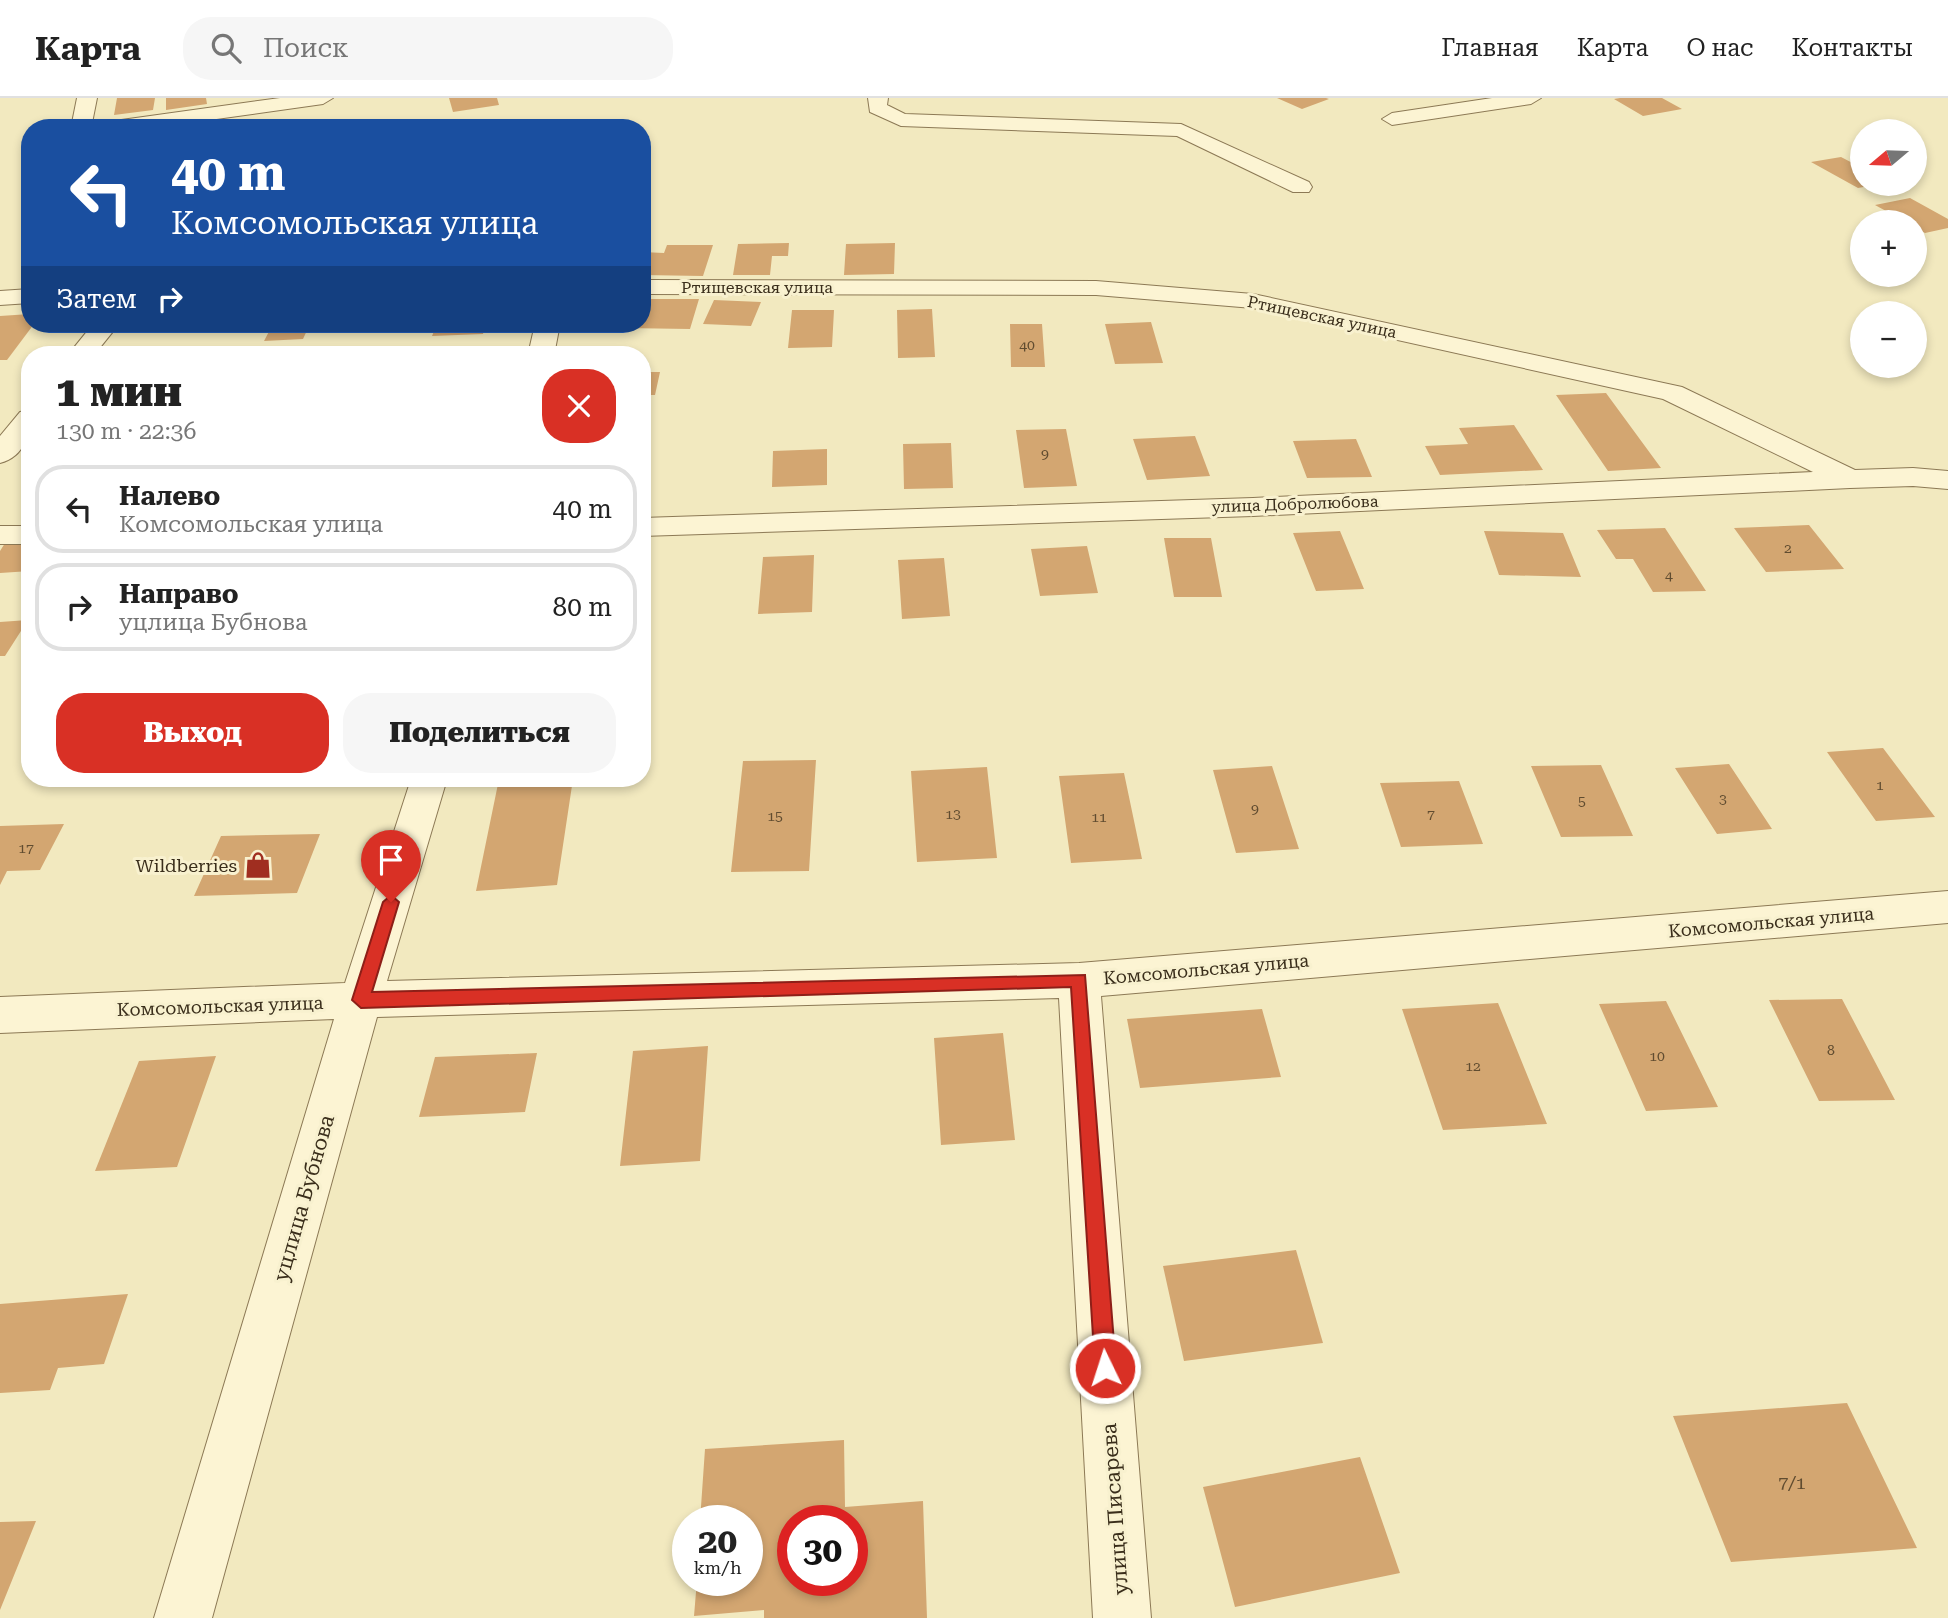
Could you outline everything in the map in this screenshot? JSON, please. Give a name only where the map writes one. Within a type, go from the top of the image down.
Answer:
[{"type":"street","points":[[83,119],[87,98]]},
{"type":"street","points":[[172,119],[323,98]]},
{"type":"street","points":[[878,98],[877,108],[901,120],[1181,130],[1301,187]]},
{"type":"street","points":[[1391,119],[1531,98]]},
{"type":"street","name":"Ртищевская улица","points":[[651,287],[1097,288],[1253,301],[1672,393],[1850,479]]},
{"type":"street","points":[[0,298],[21,297]]},
{"type":"street","points":[[0,454],[21,429]]},
{"type":"street","name":"улица Добролюбова","points":[[651,527],[1253,507],[1850,479],[1913,477],[1948,481]]},
{"type":"street","points":[[0,535],[21,535]]},
{"type":"street","name":"уцлица Бубнова","points":[[183,1618],[361,1000],[427,787]]},
{"type":"street","name":"Комсомольская улица","points":[[0,1015],[361,1000],[1079,980],[1948,907]]},
{"type":"street","name":"улица Писарева","points":[[1079,980],[1122,1618]]},
{"type":"building","points":[[117,98],[155,98],[153,110],[114,115]]},
{"type":"building","points":[[166,98],[206,98],[207,104],[166,110]]},
{"type":"building","points":[[449,98],[497,98],[499,105],[453,112]]},
{"type":"building","points":[[1277,98],[1326,98],[1329,99],[1302,109]]},
{"type":"building","points":[[1662,98],[1682,109],[1643,116],[1614,99]]},
{"type":"building","points":[[1841,157],[1850,162],[1850,184],[1811,162]]},
{"type":"building","points":[[1910,198],[1948,219],[1948,228],[1927,233],[1927,210],[1884,210],[1875,205]]},
{"type":"building","points":[[789,243],[788,256],[772,256],[770,275],[733,275],[738,244]]},
{"type":"building","points":[[895,243],[894,274],[844,275],[846,244]]},
{"type":"building","points":[[667,245],[713,245],[703,276],[651,275],[651,252],[664,253]]},
{"type":"building","points":[[651,299],[699,299],[690,329],[651,328]]},
{"type":"building","points":[[714,300],[761,302],[751,326],[703,324]]},
{"type":"building","points":[[932,309],[935,357],[898,358],[897,310]]},
{"type":"building","points":[[792,310],[834,310],[832,347],[788,348]]},
{"type":"building","points":[[21,315],[21,333],[27,333],[7,360],[0,360],[0,316]]},
{"type":"building","points":[[1151,322],[1163,363],[1115,364],[1105,324]]},
{"type":"building","points":[[1010,324],[1042,324],[1045,367],[1011,367]]},
{"type":"building","points":[[268,333],[306,333],[303,339],[264,341]]},
{"type":"building","points":[[433,333],[483,333],[483,334],[432,336]]},
{"type":"building","points":[[651,372],[660,372],[655,395],[651,395]]},
{"type":"building","points":[[1606,393],[1661,468],[1608,471],[1556,395]]},
{"type":"building","points":[[1514,425],[1543,470],[1440,475],[1425,446],[1468,444],[1459,428]]},
{"type":"building","points":[[1066,429],[1077,486],[1024,488],[1016,430]]},
{"type":"building","points":[[1195,436],[1210,476],[1147,480],[1133,439]]},
{"type":"building","points":[[1356,439],[1372,477],[1307,478],[1293,441]]},
{"type":"building","points":[[951,443],[953,488],[904,489],[903,444]]},
{"type":"building","points":[[827,449],[827,485],[772,487],[773,451]]},
{"type":"building","points":[[1809,525],[1844,569],[1766,572],[1734,528]]},
{"type":"building","points":[[1665,528],[1706,591],[1653,592],[1633,559],[1616,559],[1597,530]]},
{"type":"building","points":[[1340,531],[1364,589],[1316,591],[1293,533]]},
{"type":"building","points":[[1484,531],[1563,533],[1581,577],[1499,575]]},
{"type":"building","points":[[1164,538],[1211,538],[1222,597],[1174,597]]},
{"type":"building","points":[[21,539],[21,572],[0,573],[0,551],[7,540]]},
{"type":"building","points":[[1087,546],[1098,593],[1040,596],[1031,549]]},
{"type":"building","points":[[814,555],[812,612],[758,614],[763,557]]},
{"type":"building","points":[[944,558],[950,616],[902,619],[898,560]]},
{"type":"building","points":[[21,620],[21,631],[5,656],[0,656],[0,622]]},
{"type":"building","points":[[1883,748],[1935,817],[1876,821],[1827,752]]},
{"type":"building","points":[[816,760],[809,871],[731,872],[743,761]]},
{"type":"building","points":[[1729,764],[1772,829],[1717,834],[1675,768]]},
{"type":"building","points":[[1601,765],[1633,836],[1561,837],[1531,766]]},
{"type":"building","points":[[1272,766],[1299,849],[1236,853],[1213,770]]},
{"type":"building","points":[[987,767],[997,858],[917,862],[911,771]]},
{"type":"building","points":[[1124,773],[1142,859],[1071,863],[1059,776]]},
{"type":"building","points":[[1459,781],[1483,844],[1401,847],[1380,783]]},
{"type":"building","points":[[497,787],[572,787],[557,885],[476,891]]},
{"type":"building","points":[[64,824],[40,870],[7,871],[0,885],[0,826]]},
{"type":"building","name":"Wildberries","points":[[320,834],[297,893],[194,896],[221,836]]},
{"type":"building","points":[[1842,999],[1895,1100],[1819,1101],[1769,1000]]},
{"type":"building","points":[[1666,1001],[1718,1107],[1646,1111],[1599,1004]]},
{"type":"building","points":[[1498,1003],[1547,1124],[1443,1130],[1402,1009]]},
{"type":"building","points":[[1262,1009],[1281,1077],[1140,1088],[1127,1019]]},
{"type":"building","points":[[1003,1033],[1015,1140],[941,1145],[934,1038]]},
{"type":"building","points":[[708,1046],[700,1161],[620,1166],[633,1051]]},
{"type":"building","points":[[537,1053],[525,1112],[419,1117],[435,1057]]},
{"type":"building","points":[[216,1056],[177,1167],[95,1171],[139,1061]]},
{"type":"building","points":[[1296,1250],[1323,1343],[1184,1361],[1163,1266]]},
{"type":"building","points":[[128,1294],[104,1364],[58,1368],[50,1390],[0,1393],[0,1304]]},
{"type":"building","points":[[1847,1403],[1917,1548],[1731,1562],[1673,1416]]},
{"type":"building","points":[[844,1440],[845,1505],[777,1505],[777,1596],[868,1596],[868,1505],[923,1501],[927,1618],[764,1618],[764,1610],[694,1616],[696,1596],[763,1596],[763,1505],[701,1505],[705,1449]]},
{"type":"building","points":[[1360,1457],[1400,1573],[1235,1607],[1203,1487]]},
{"type":"building","points":[[36,1521],[0,1610],[0,1522]]},
{"type":"place","name":"Wildberries","points":[[258,865]]},
{"type":"route","points":[[391,902],[361,1000],[1079,980],[1105,1368]]}]
